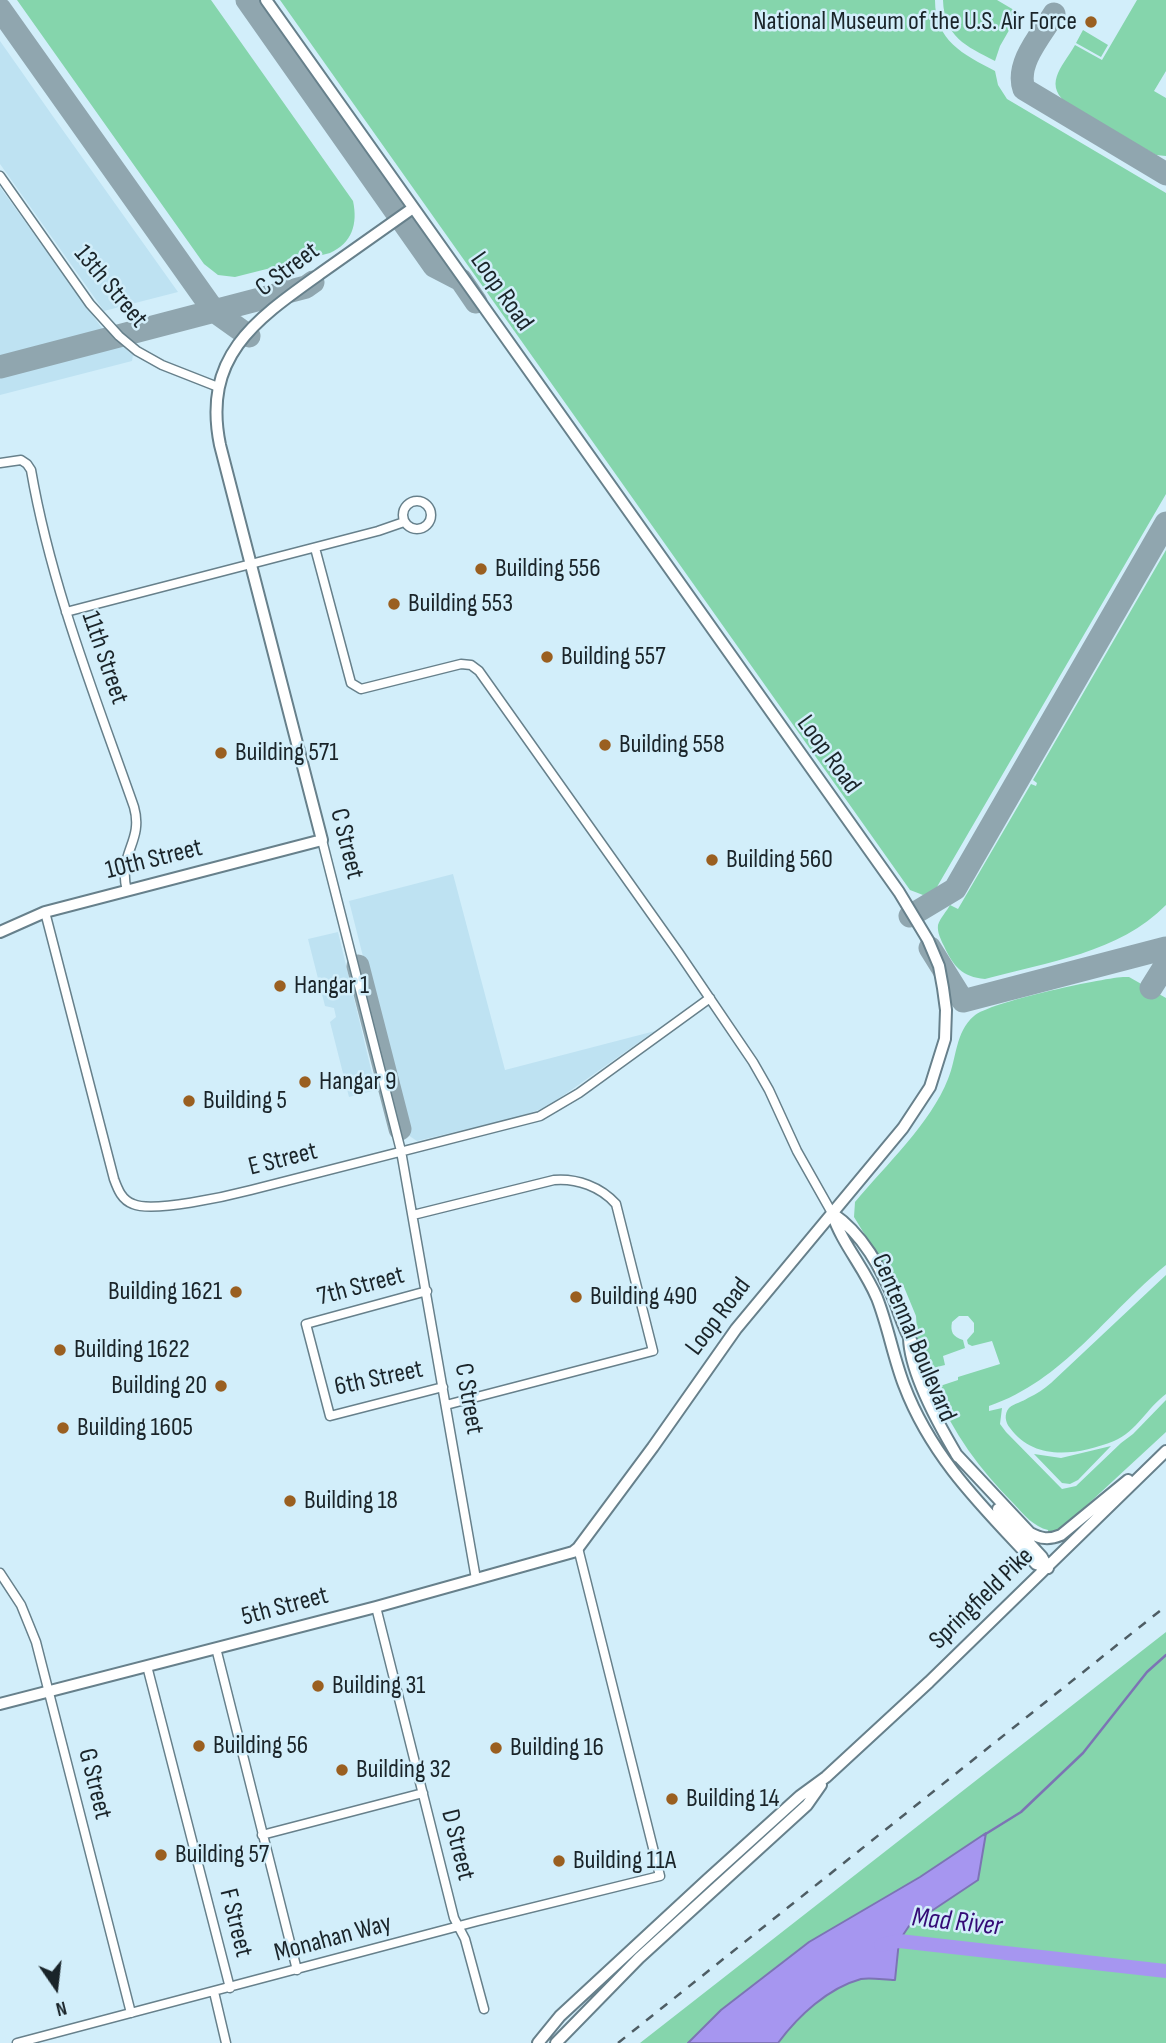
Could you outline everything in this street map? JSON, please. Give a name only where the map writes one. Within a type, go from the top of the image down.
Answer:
[{"type":"street","name":"Loop Road","points":[[266,0],[899,892],[928,940],[939,966],[946,1010],[945,1039],[936,1073],[914,1114],[748,1313],[578,1548]]},
{"type":"street","name":"13th Street","points":[[0,176],[90,304],[119,336],[137,351],[162,365],[218,387]]},
{"type":"street","name":"C Street","points":[[413,208],[260,320],[233,351],[218,387],[216,406],[218,433],[401,1151],[476,1579]]},
{"type":"street","name":"11th Street","points":[[0,463],[21,460],[31,470],[41,520],[66,612],[136,815],[136,832],[123,868],[127,891]]},
{"type":"street","points":[[66,612],[384,530],[404,522]]},
{"type":"street","points":[[315,548],[351,683],[361,689],[456,665],[476,667],[710,998],[763,1078],[797,1151],[832,1213]]},
{"type":"street","name":"10th Street","points":[[0,932],[45,912],[322,840]]},
{"type":"street","name":"E Street","points":[[45,912],[114,1179],[121,1195],[129,1202],[148,1207],[228,1195],[526,1121],[550,1111],[579,1093],[710,998]]},
{"type":"street","points":[[413,1215],[554,1180],[573,1180],[599,1189],[616,1204],[653,1350],[446,1405]]},
{"type":"street","name":"Centennal Boulevard","points":[[832,1213],[849,1224],[882,1272],[918,1355],[920,1378],[933,1412],[956,1454],[982,1492],[1040,1555],[1048,1568]]},
{"type":"street","name":"Centennal Boulevard","points":[[832,1213],[839,1233],[877,1298],[903,1384],[935,1446],[972,1498],[1036,1564],[1048,1568]]},
{"type":"street","name":"7th Street","points":[[306,1324],[427,1291]]},
{"type":"street","name":"6th Street","points":[[306,1324],[330,1416],[443,1387]]},
{"type":"street","points":[[956,1454],[1030,1532],[1050,1539],[1061,1535],[1166,1450]]},
{"type":"street","name":"Springfield Pike","points":[[538,2043],[560,2017],[706,1880],[826,1777],[1048,1568],[1166,1450]]},
{"type":"street","name":"5th Street","points":[[0,1704],[565,1556],[578,1548]]},
{"type":"street","name":"Monahan Way","points":[[17,2043],[660,1876],[578,1548]]},
{"type":"street","name":"G Street","points":[[0,1573],[30,1625],[131,2013]]},
{"type":"street","name":"D Street","points":[[376,1607],[454,1918],[465,1939],[484,2010]]},
{"type":"street","points":[[216,1648],[297,1970]]},
{"type":"street","name":"F Street","points":[[147,1666],[230,1988]]},
{"type":"street","name":"Springfield Pike","points":[[556,2043],[623,1973],[807,1805],[826,1777]]},
{"type":"street","points":[[262,1835],[423,1793]]},
{"type":"street","name":"F Street","points":[[214,1992],[226,2043]]},
{"type":"shaded area","points":[[0,41],[178,292],[104,311],[0,164]]},
{"type":"shaded area","points":[[0,187],[104,331],[133,355],[132,361],[0,395]]},
{"type":"shaded area","points":[[453,874],[505,1070],[655,1031],[547,1107],[518,1117],[417,1141],[408,1135],[349,901]]},
{"type":"shaded area","points":[[338,932],[376,1090],[349,1097],[330,1022],[336,1017],[334,1008],[325,1006],[308,939]]},
{"type":"shaded area","points":[[986,1833],[978,1880],[909,1926],[899,1941],[895,1980],[861,1979],[837,1989],[804,2013],[778,2043],[688,2043],[721,2010],[809,1942],[920,1877]]},
{"type":"green space","points":[[17,0],[211,0],[353,201],[354,225],[344,244],[330,253],[235,277],[218,275],[204,264]]},
{"type":"green space","points":[[280,0],[935,0],[936,14],[946,36],[962,52],[995,71],[998,85],[1007,99],[1166,193],[1166,494],[934,892],[923,895],[910,890]]},
{"type":"green space","points":[[943,0],[997,0],[1019,13],[1000,46],[995,61],[966,45],[952,32],[944,13]]},
{"type":"green space","points":[[1137,0],[1166,0],[1166,71],[1154,91],[1166,98],[1166,156],[1156,155],[1070,106],[1057,91],[1060,69],[1075,45],[1102,60]]},
{"type":"green space","points":[[1083,30],[1108,45],[1101,57],[1076,43]]},
{"type":"green space","points":[[1166,550],[1166,905],[1127,934],[1081,954],[985,979],[970,976],[959,969],[951,959],[940,936],[939,922],[950,905],[958,909],[1031,784],[1036,786],[1037,783],[1033,780]]},
{"type":"green space","points":[[1129,977],[1166,998],[1166,1265],[1062,1363],[1015,1395],[989,1406],[989,1411],[1002,1408],[1000,1424],[1062,1489],[1076,1486],[1166,1400],[1166,1432],[1061,1529],[1048,1534],[1048,1530],[1025,1516],[979,1464],[959,1436],[934,1388],[958,1380],[958,1377],[1000,1364],[992,1341],[972,1346],[968,1344],[967,1340],[974,1332],[974,1323],[968,1316],[959,1316],[952,1322],[952,1331],[963,1340],[965,1348],[943,1356],[945,1365],[929,1369],[924,1350],[918,1347],[916,1316],[904,1287],[887,1271],[854,1217],[855,1202],[931,1112],[948,1079],[963,1030],[974,1016],[984,1010],[1022,998]]},
{"type":"green space","points":[[1166,1275],[1166,1394],[1122,1437],[1100,1446],[1072,1452],[1044,1451],[1020,1439],[1007,1423],[1007,1410],[1051,1383]]},
{"type":"green space","points":[[1111,1446],[1078,1480],[1070,1484],[1062,1483],[1034,1454],[1061,1458]]},
{"type":"green space","points":[[1166,1632],[1166,2043],[640,2043]]},
{"type":"waterway","points":[[984,1835],[1021,1812],[1083,1753],[1147,1672],[1166,1655]]},
{"type":"waterway","name":"Mad River","points":[[881,1945],[899,1941],[1166,1971]]},
{"type":"taxiway","points":[[247,0],[434,266],[461,280],[476,302]]},
{"type":"taxiway","points":[[0,9],[214,311],[249,336]]},
{"type":"taxiway","points":[[1054,14],[1026,60],[1022,79],[1024,89],[1166,174]]},
{"type":"taxiway","points":[[0,367],[306,287],[313,282]]},
{"type":"taxiway","points":[[910,916],[955,889],[1166,523]]},
{"type":"taxiway","points":[[930,948],[963,1001],[1166,948]]},
{"type":"taxiway","points":[[1151,988],[1166,964]]},
{"type":"taxiway","points":[[358,966],[400,1129]]},
{"type":"railway","points":[[618,2043],[1166,1606]]},
{"type":"place","name":"National Museum of the U.S. Air Force","points":[[1091,22]]},
{"type":"place","name":"Building 556","points":[[481,569]]},
{"type":"place","name":"Building 553","points":[[394,604]]},
{"type":"place","name":"Building 557","points":[[547,657]]},
{"type":"place","name":"Building 558","points":[[605,745]]},
{"type":"place","name":"Building 571","points":[[221,753]]},
{"type":"place","name":"Building 560","points":[[712,860]]},
{"type":"place","name":"Hangar 1","points":[[280,986]]},
{"type":"place","name":"Hangar 9","points":[[305,1082]]},
{"type":"place","name":"Building 5","points":[[189,1101]]},
{"type":"place","name":"Building 1621","points":[[236,1292]]},
{"type":"place","name":"Building 490","points":[[576,1297]]},
{"type":"place","name":"Building 1622","points":[[60,1350]]},
{"type":"place","name":"Building 20","points":[[221,1386]]},
{"type":"place","name":"Building 1605","points":[[63,1428]]},
{"type":"place","name":"Building 18","points":[[290,1501]]},
{"type":"place","name":"Building 31","points":[[318,1686]]},
{"type":"place","name":"Building 56","points":[[199,1746]]},
{"type":"place","name":"Building 16","points":[[496,1748]]},
{"type":"place","name":"Building 32","points":[[342,1770]]},
{"type":"place","name":"Building 14","points":[[672,1799]]},
{"type":"place","name":"Building 57","points":[[161,1855]]},
{"type":"place","name":"Building 11A","points":[[559,1861]]}]
